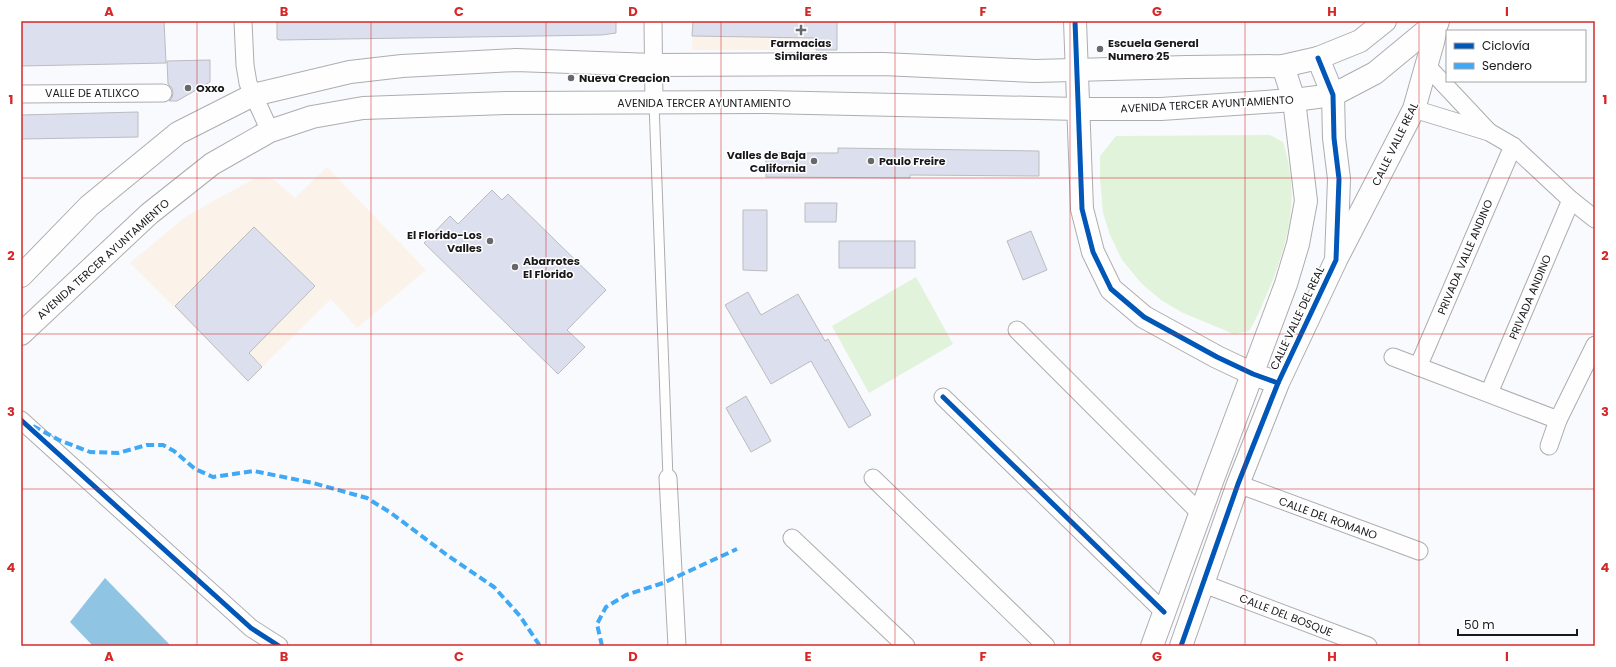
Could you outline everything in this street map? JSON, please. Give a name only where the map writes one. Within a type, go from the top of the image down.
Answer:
[{"type":"main road","points":[[1075,21],[1082,209],[1093,252],[1111,289],[1144,317],[1217,357],[1253,374],[1278,382]]},
{"type":"main road","points":[[21,276],[89,206],[178,133],[253,95],[350,72],[402,66],[516,60],[653,65],[883,64],[1035,71],[1284,66],[1318,58],[1360,41],[1385,21]]},
{"type":"main road","name":"CALLE VALLE REAL","points":[[1336,260],[1414,109],[1427,66],[1437,22]]},
{"type":"main road","name":"AVENIDA TERCER AYUNTAMIENTO","points":[[21,334],[149,214],[212,164],[270,131],[312,117],[362,108],[506,103],[766,102],[1078,109],[1161,109],[1294,100],[1333,95],[1375,73],[1437,22]]},
{"type":"main road","name":"CALLE VALLE DEL REAL","points":[[1181,646],[1238,484],[1278,382],[1336,260],[1339,179],[1334,138],[1333,95],[1318,58]]},
{"type":"main road","name":"CALLE VALLE DEL REAL","points":[[1152,646],[1286,284],[1296,251],[1306,201],[1294,100],[1284,66]]},
{"type":"street","points":[[243,21],[245,65],[253,95],[270,131]]},
{"type":"street","points":[[653,21],[654,103]]},
{"type":"street","points":[[1427,66],[1489,132]]},
{"type":"street","name":"VALLE DE ATLIXCO","points":[[21,94],[162,93]]},
{"type":"street","points":[[1414,109],[1489,132],[1513,146],[1571,200],[1595,220]]},
{"type":"street","name":"PRIVADA VALLE ANDINO","points":[[1418,367],[1513,146]]},
{"type":"street","name":"PRIVADA ANDINO","points":[[1488,393],[1571,200]]},
{"type":"street","points":[[1017,330],[1200,514]]},
{"type":"street","points":[[1549,446],[1558,420],[1595,345]]},
{"type":"street","points":[[1392,356],[1558,420]]},
{"type":"street","points":[[943,397],[1164,612]]},
{"type":"street","points":[[21,420],[251,628],[279,646]]},
{"type":"street","points":[[668,478],[677,646]]},
{"type":"street","points":[[873,478],[1046,646]]},
{"type":"street","name":"CALLE DEL ROMANO","points":[[1238,484],[1419,551]]},
{"type":"street","points":[[792,538],[906,646]]},
{"type":"street","name":"CALLE DEL BOSQUE","points":[[1204,584],[1368,646]]},
{"type":"lane","points":[[654,103],[668,478]]},
{"type":"shaded area","points":[[693,21],[837,21],[837,50],[692,50]]},
{"type":"shaded area","points":[[327,167],[426,270],[357,328],[331,299],[248,381],[130,263],[184,218],[256,178],[274,180],[295,198]]},
{"type":"green space","points":[[1270,135],[1283,142],[1288,161],[1292,198],[1287,233],[1277,268],[1255,320],[1249,331],[1234,334],[1183,313],[1161,300],[1142,284],[1122,260],[1110,235],[1103,213],[1100,156],[1116,136]]},
{"type":"green space","points":[[916,277],[953,344],[869,393],[832,326]]},
{"type":"water","points":[[105,578],[171,646],[93,646],[70,622]]},
{"type":"building","points":[[21,21],[164,21],[166,63],[21,66]]},
{"type":"building","points":[[277,21],[616,21],[616,33],[602,35],[280,40],[277,39]]},
{"type":"building","points":[[693,21],[837,21],[837,50],[816,50],[815,38],[692,36]]},
{"type":"building","points":[[210,60],[210,82],[177,101],[169,101],[172,98],[173,93],[172,88],[168,84],[167,61]]},
{"type":"building","points":[[138,112],[138,137],[21,139],[21,115]]},
{"type":"building","points":[[838,148],[1039,151],[1039,176],[910,175],[910,178],[766,177],[766,153],[838,153]]},
{"type":"building","name":"Abarrotes El Florido","points":[[492,190],[502,200],[508,194],[606,290],[567,330],[585,347],[558,374],[424,243],[450,216],[458,224]]},
{"type":"building","points":[[805,203],[837,203],[836,222],[805,222]]},
{"type":"building","points":[[743,210],[767,210],[767,271],[743,270]]},
{"type":"building","points":[[254,227],[315,286],[249,353],[262,367],[248,381],[175,306]]},
{"type":"building","points":[[1031,231],[1047,270],[1023,280],[1007,241]]},
{"type":"building","points":[[839,241],[915,241],[915,268],[839,268]]},
{"type":"building","points":[[748,292],[761,315],[798,294],[825,341],[828,339],[871,415],[849,428],[811,361],[771,384],[725,305]]},
{"type":"building","points":[[746,396],[771,441],[751,452],[726,408]]},
{"type":"marked path","points":[[33,426],[59,440],[90,452],[118,453],[147,445],[163,445],[174,451],[195,469],[213,477],[254,471],[313,483],[367,498],[391,513],[447,555],[494,587],[520,616],[540,646]]},
{"type":"marked path","points":[[602,646],[597,624],[606,607],[626,595],[663,583],[737,549]]},
{"type":"cycle path","points":[[1075,21],[1082,209],[1093,252],[1111,289],[1144,317],[1217,357],[1253,374],[1278,383]]},
{"type":"cycle path","points":[[1181,646],[1238,484],[1278,383],[1336,260],[1339,179],[1334,138],[1333,95],[1318,58]]},
{"type":"cycle path","points":[[943,397],[1164,612]]},
{"type":"cycle path","points":[[21,420],[251,628],[279,646]]},
{"type":"place","name":"Farmacias Similares","points":[[801,30]]},
{"type":"place","name":"Escuela General Numero 25","points":[[1100,49]]},
{"type":"place","name":"Nueva Creacion","points":[[571,78]]},
{"type":"place","name":"Oxxo","points":[[188,88]]},
{"type":"place","name":"Valles de Baja California","points":[[814,161]]},
{"type":"place","name":"Paulo Freire","points":[[871,161]]},
{"type":"place","name":"El Florido-Los Valles","points":[[490,241]]},
{"type":"place","name":"Abarrotes El Florido","points":[[515,267]]}]
